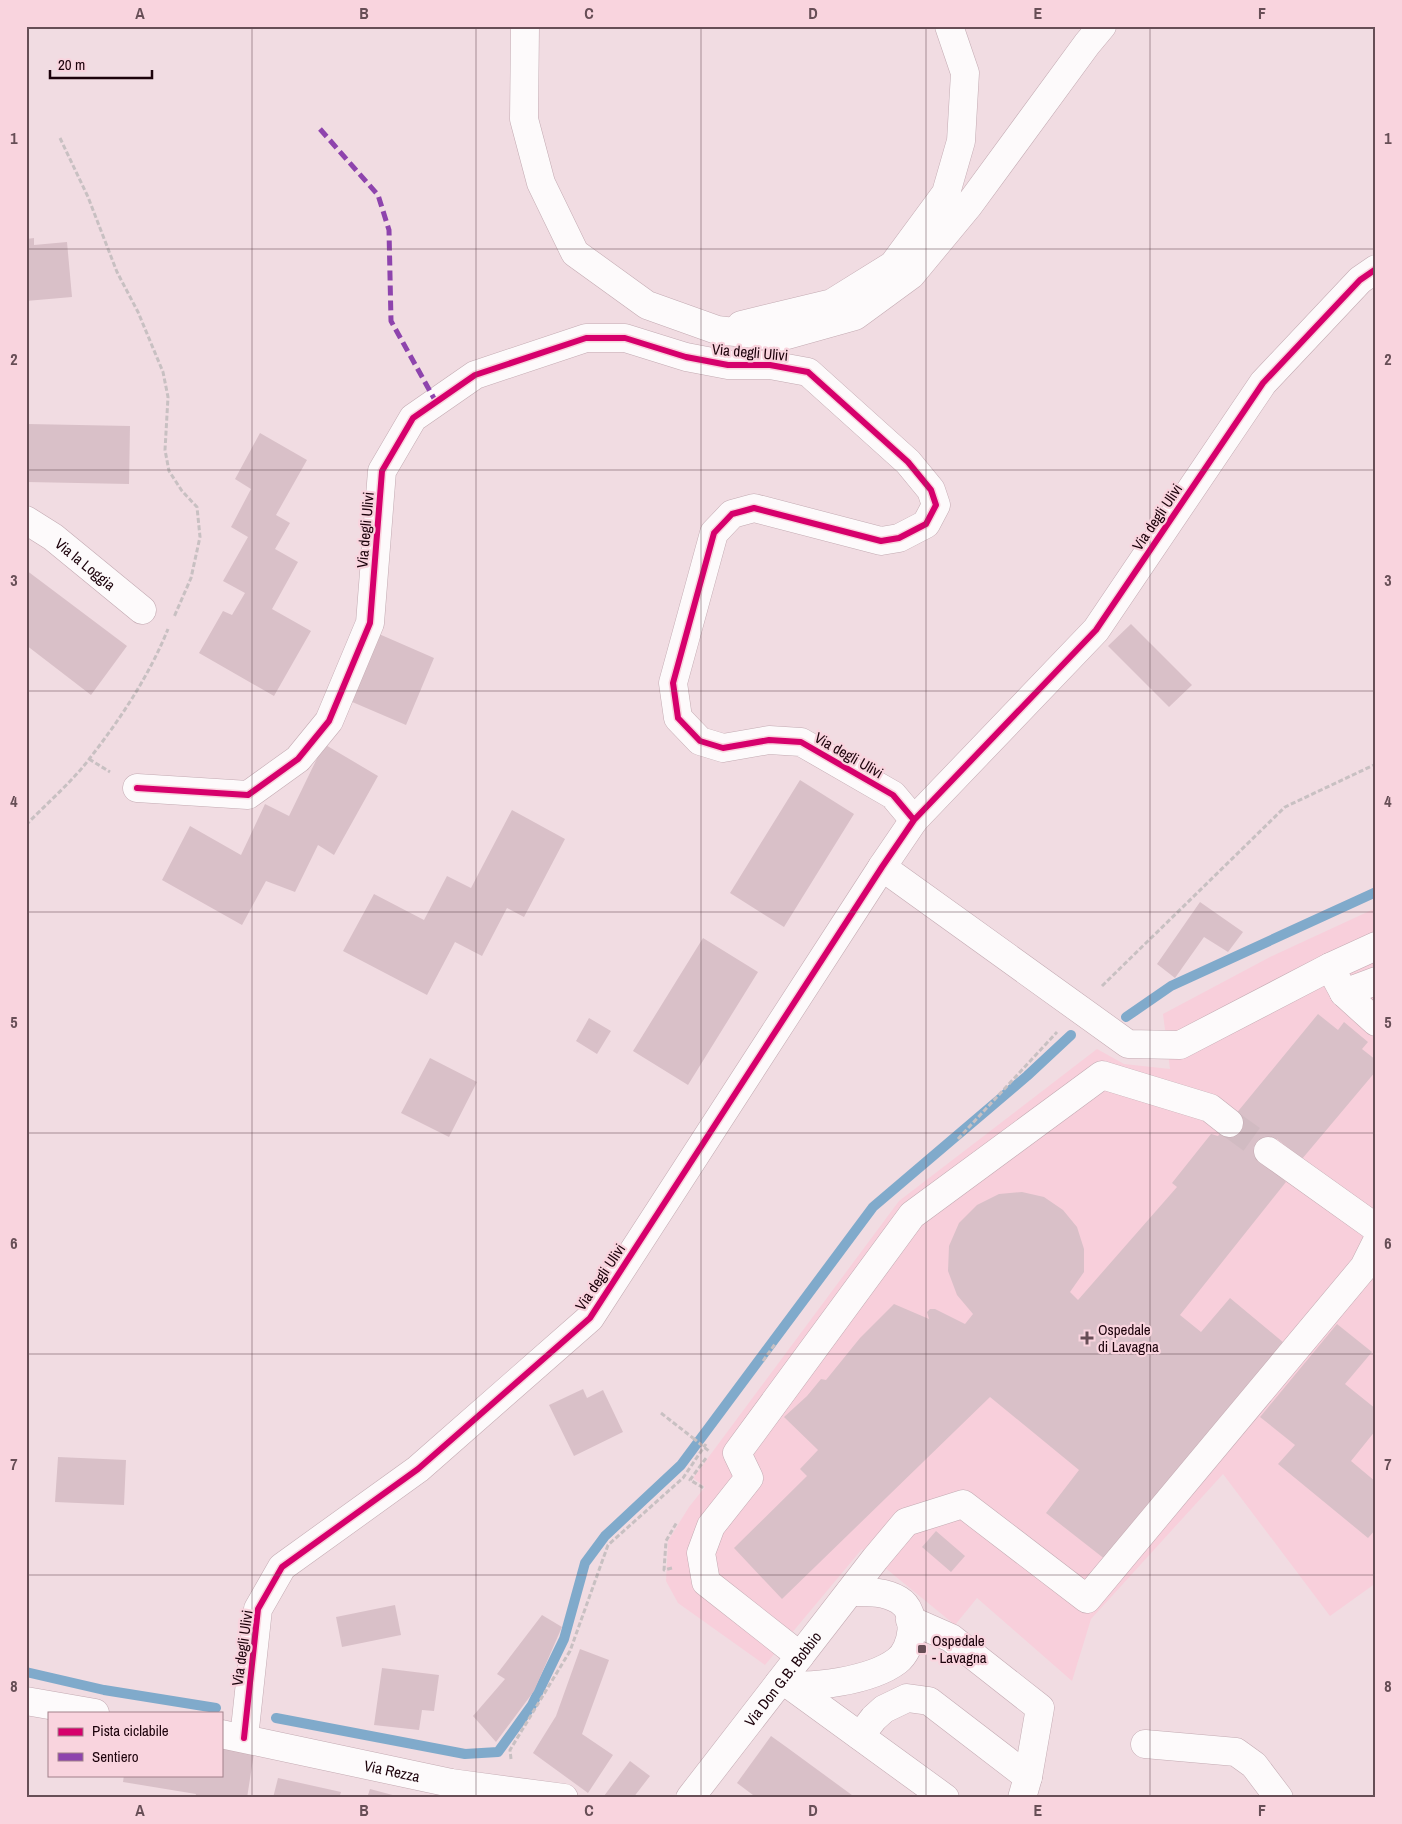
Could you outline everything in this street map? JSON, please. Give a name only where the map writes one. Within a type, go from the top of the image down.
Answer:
[{"type":"main road","points":[[525,26],[524,119],[541,183],[575,253],[647,305],[717,330],[780,337],[855,316],[911,275],[969,205],[1102,26]]},
{"type":"main road","points":[[717,330],[769,320],[832,303],[893,265],[946,193],[961,141],[964,73],[949,26]]},
{"type":"main road","name":"Via degli Ulivi","points":[[232,1736],[258,1609],[282,1567],[418,1469],[590,1318],[882,866],[914,820],[1096,630],[1263,383],[1360,280],[1376,269]]},
{"type":"main road","name":"Via degli Ulivi","points":[[137,788],[248,795],[298,759],[329,722],[370,623],[382,471],[413,418],[475,376],[586,338],[625,338],[686,357],[728,365],[770,365],[808,372],[908,462],[931,490],[936,505],[926,524],[899,538],[882,541],[754,508],[732,514],[714,533],[673,683],[678,718],[700,741],[724,748],[769,740],[801,742],[893,795],[914,820]]},
{"type":"main road","name":"Via la Loggia","points":[[26,520],[53,537],[142,610]]},
{"type":"main road","points":[[882,866],[1128,1044],[1180,1044],[1330,967],[1376,946]]},
{"type":"main road","points":[[1330,967],[1344,993],[1376,1022]]},
{"type":"main road","points":[[1344,993],[1376,981]]},
{"type":"main road","points":[[800,1656],[706,1582],[700,1553],[711,1526],[749,1478],[737,1453],[912,1216],[1102,1075],[1210,1108],[1229,1123]]},
{"type":"main road","points":[[1268,1151],[1376,1228]]},
{"type":"main road","name":"Via Don G.B. Bobbio","points":[[690,1798],[785,1684],[800,1656],[906,1522],[963,1504],[1087,1599],[1364,1267],[1376,1243]]},
{"type":"main road","points":[[785,1684],[835,1683],[882,1671],[899,1660],[908,1648],[911,1634],[910,1620],[901,1601],[887,1594],[850,1592]]},
{"type":"main road","points":[[910,1620],[951,1638],[1040,1708],[1025,1788]]},
{"type":"main road","points":[[785,1684],[946,1798]]},
{"type":"main road","points":[[860,1736],[884,1709],[907,1698],[929,1701],[1025,1788]]},
{"type":"main road","points":[[26,1701],[89,1712]]},
{"type":"main road","name":"Via Rezza","points":[[232,1736],[451,1783],[564,1798]]},
{"type":"main road","points":[[1145,1744],[1236,1752],[1254,1764],[1279,1798]]},
{"type":"path","points":[[60,138],[88,197],[117,272],[138,312],[163,372],[168,397],[165,450],[169,470],[182,491],[197,507],[200,537],[191,578],[173,619]]},
{"type":"path","points":[[26,825],[90,759],[132,699],[158,653],[170,627]]},
{"type":"path","points":[[968,1128],[1079,1008],[1285,807],[1376,764]]},
{"type":"path","points":[[660,1413],[710,1452]]},
{"type":"shaded area","name":"Ospedale di Lavagna","points":[[1376,908],[1376,1583],[1330,1616],[1223,1474],[1091,1619],[1072,1681],[977,1598],[955,1625],[862,1549],[765,1665],[678,1603],[666,1581],[668,1541],[689,1507],[705,1487],[693,1478],[899,1201],[1097,1049],[1124,1064],[1170,1069],[1163,1014],[1270,957]]},
{"type":"building","points":[[34,238],[34,245],[67,242],[72,297],[26,301],[26,239]]},
{"type":"building","points":[[28,424],[130,426],[129,484],[27,482]]},
{"type":"building","points":[[260,433],[307,460],[276,515],[290,523],[275,549],[298,562],[272,609],[311,631],[274,696],[199,653],[223,611],[232,615],[245,593],[223,581],[248,537],[231,527],[251,489],[235,479]]},
{"type":"building","points":[[26,570],[127,646],[91,695],[26,645]]},
{"type":"building","points":[[1131,624],[1192,685],[1169,707],[1108,646]]},
{"type":"building","points":[[379,634],[434,658],[406,725],[350,701]]},
{"type":"building","points":[[324,744],[378,776],[334,855],[318,845],[295,892],[266,881],[242,925],[162,880],[190,826],[241,855],[265,804],[289,816]]},
{"type":"building","points":[[800,780],[854,814],[784,927],[730,893]]},
{"type":"building","points":[[512,810],[565,839],[524,917],[507,908],[482,956],[455,942],[427,995],[343,951],[374,894],[424,920],[447,876],[471,888]]},
{"type":"building","points":[[1200,902],[1243,932],[1228,952],[1204,937],[1175,978],[1157,964]]},
{"type":"building","points":[[703,938],[758,972],[688,1085],[633,1051]]},
{"type":"building","points":[[1318,1014],[1338,1030],[1344,1022],[1368,1042],[1362,1049],[1376,1060],[1376,1071],[1302,1159],[1277,1139],[1262,1160],[1286,1182],[1180,1315],[1201,1332],[1230,1298],[1284,1343],[1106,1560],[1046,1513],[1079,1470],[990,1397],[782,1599],[734,1548],[807,1476],[800,1469],[818,1450],[784,1417],[807,1396],[821,1379],[826,1380],[860,1338],[894,1304],[929,1319],[927,1312],[930,1309],[935,1309],[965,1324],[973,1314],[957,1295],[948,1271],[949,1246],[959,1223],[977,1205],[999,1194],[1022,1192],[1044,1197],[1063,1210],[1077,1227],[1084,1249],[1084,1272],[1070,1292],[1078,1300],[1177,1187],[1172,1183],[1211,1134],[1218,1136]]},
{"type":"building","points":[[589,1018],[611,1031],[597,1054],[576,1041]]},
{"type":"building","points":[[430,1058],[477,1082],[449,1137],[401,1113]]},
{"type":"building","points":[[1337,1324],[1372,1352],[1345,1384],[1376,1409],[1376,1430],[1351,1461],[1376,1482],[1376,1529],[1368,1538],[1278,1464],[1295,1445],[1260,1417]]},
{"type":"building","points":[[583,1389],[587,1398],[603,1390],[623,1432],[574,1456],[549,1405]]},
{"type":"building","points":[[58,1457],[126,1460],[124,1505],[55,1502]]},
{"type":"building","points":[[936,1531],[965,1556],[951,1572],[922,1547]]},
{"type":"building","points":[[395,1605],[401,1635],[342,1647],[336,1617]]},
{"type":"building","points":[[542,1615],[562,1627],[534,1691],[496,1742],[473,1716],[505,1679],[497,1674]]},
{"type":"building","points":[[580,1649],[609,1660],[582,1734],[613,1755],[588,1793],[533,1753],[556,1716]]},
{"type":"building","points":[[382,1668],[439,1675],[434,1711],[422,1710],[419,1730],[374,1725]]},
{"type":"building","points":[[771,1736],[856,1798],[757,1798],[737,1783]]},
{"type":"building","points":[[222,1748],[254,1753],[247,1798],[195,1798],[196,1794],[123,1782],[124,1776],[222,1776]]},
{"type":"building","points":[[630,1761],[650,1776],[633,1798],[607,1798],[604,1796]]},
{"type":"building","points":[[278,1778],[341,1792],[339,1798],[273,1798]]},
{"type":"building","points":[[370,1789],[400,1797],[400,1798],[367,1798]]},
{"type":"waterway","points":[[1126,1017],[1171,986],[1376,892]]},
{"type":"waterway","points":[[276,1718],[465,1754],[498,1752],[532,1705],[564,1639],[585,1563],[605,1536],[681,1465],[873,1207],[1027,1076],[1071,1035]]},
{"type":"waterway","points":[[26,1672],[104,1690],[216,1708]]},
{"type":"tunnel","points":[[1229,1123],[1268,1151]]},
{"type":"marked path","points":[[320,129],[378,195],[389,230],[391,321],[436,402]]},
{"type":"cycle path","points":[[244,1738],[258,1609],[282,1567],[418,1469],[590,1318],[914,820],[1096,630],[1263,383],[1360,280],[1376,269]]},
{"type":"cycle path","points":[[137,788],[248,795],[298,759],[329,721],[370,623],[382,471],[413,418],[475,375],[586,338],[625,338],[686,357],[728,365],[770,365],[808,372],[908,462],[931,490],[936,505],[926,524],[899,538],[881,541],[754,508],[732,514],[714,533],[673,683],[678,718],[700,741],[723,748],[769,740],[801,742],[893,795],[914,820]]},
{"type":"place","name":"Ospedale di Lavagna","points":[[1087,1338]]},
{"type":"place","name":"Ospedale - Lavagna","points":[[922,1649]]}]
